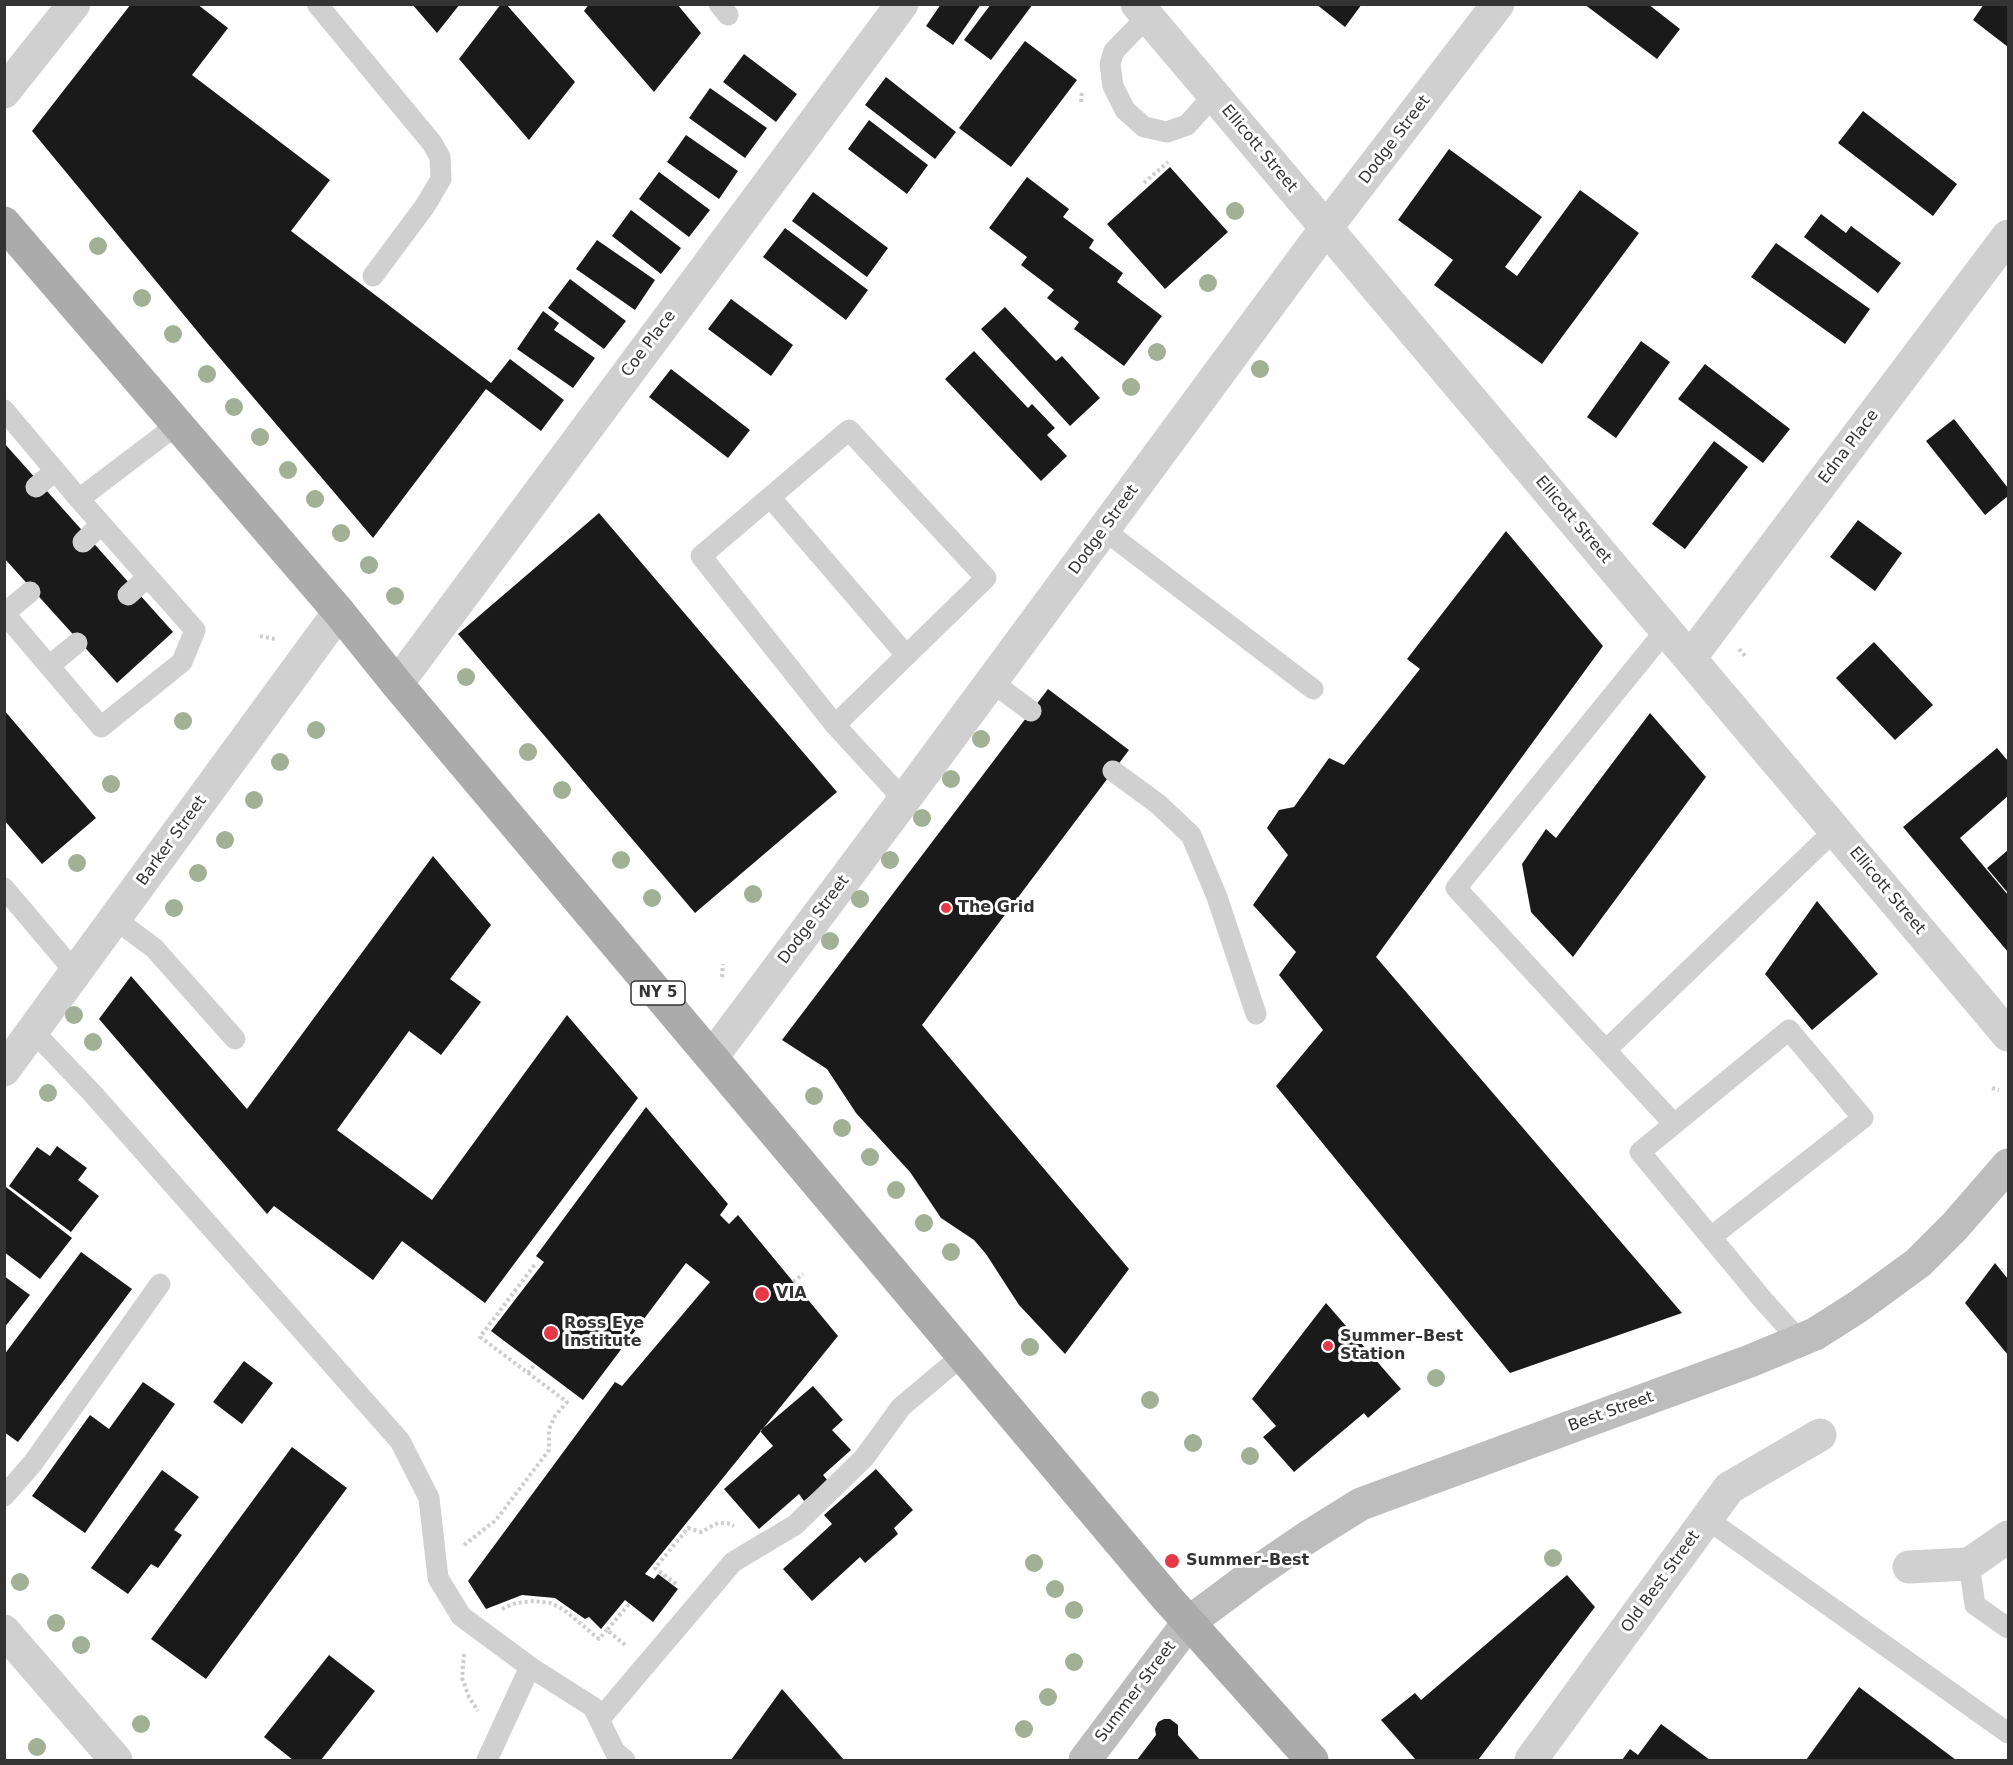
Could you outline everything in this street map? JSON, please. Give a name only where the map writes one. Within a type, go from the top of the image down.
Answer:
[{"type":"main road","name":"NY 5","points":[[4,223],[339,612],[397,684],[1188,1623],[1312,1761]]},
{"type":"street","points":[[4,92],[74,4]]},
{"type":"street","name":"Coe Place","points":[[397,684],[902,4]]},
{"type":"street","name":"Dodge Street","points":[[712,1057],[992,682],[1326,228],[1498,4]]},
{"type":"street","name":"Ellicott Street","points":[[1142,10],[2008,1035]]},
{"type":"street","name":"Edna Place","points":[[1690,658],[2008,236]]},
{"type":"street","name":"Barker Street","points":[[4,1070],[339,612]]},
{"type":"street","name":"Best Street","points":[[1188,1623],[1258,1571],[1361,1504],[1738,1365],[1815,1334],[1918,1263],[1968,1213],[2008,1165]]},
{"type":"street","name":"Old Best Street","points":[[1531,1761],[1730,1488],[1820,1435]]},
{"type":"street","points":[[1909,1567],[1969,1564],[2008,1538]]},
{"type":"street","name":"Summer Street","points":[[1085,1761],[1188,1623]]},
{"type":"street","points":[[4,1631],[116,1761]]},
{"type":"lane","points":[[318,4],[432,142],[440,157],[441,178],[373,276]]},
{"type":"lane","points":[[1142,10],[1114,51],[1110,64],[1113,86],[1125,110],[1144,127],[1167,132],[1187,124],[1214,95]]},
{"type":"lane","points":[[6,414],[195,630],[182,662],[101,727],[5,613],[30,592]]},
{"type":"lane","points":[[79,499],[178,424]]},
{"type":"lane","points":[[835,725],[986,578],[849,430],[701,556],[835,725],[904,800]]},
{"type":"lane","points":[[36,487],[55,471]]},
{"type":"lane","points":[[770,497],[906,655]]},
{"type":"lane","points":[[83,542],[101,524]]},
{"type":"lane","points":[[1104,530],[1313,689]]},
{"type":"lane","points":[[128,595],[148,577]]},
{"type":"lane","points":[[1666,630],[1456,888],[1674,1124]]},
{"type":"lane","points":[[49,666],[77,643]]},
{"type":"lane","points":[[992,682],[1031,711]]},
{"type":"lane","points":[[1113,771],[1158,804],[1191,835],[1217,897],[1256,1014]]},
{"type":"lane","points":[[1606,1050],[1835,830]]},
{"type":"lane","points":[[4,888],[76,973]]},
{"type":"lane","points":[[116,919],[154,948],[235,1039]]},
{"type":"lane","points":[[1711,1237],[1863,1118],[1789,1030],[1640,1152],[1711,1237],[1798,1340]]},
{"type":"lane","points":[[33,1031],[100,1103],[400,1441],[429,1498],[438,1578],[461,1616],[530,1667],[593,1707],[615,1752],[625,1761]]},
{"type":"lane","points":[[4,1496],[33,1463],[160,1284]]},
{"type":"lane","points":[[599,1720],[733,1562],[795,1525],[864,1458],[901,1407],[963,1355]]},
{"type":"lane","points":[[1707,1519],[2008,1733]]},
{"type":"lane","points":[[1969,1564],[1975,1605],[2008,1628]]},
{"type":"lane","points":[[488,1761],[530,1667]]},
{"type":"path","points":[[260,636],[276,639]]},
{"type":"path","points":[[722,977],[723,964]]},
{"type":"path","points":[[1992,1088],[1999,1090]]},
{"type":"path","points":[[462,1547],[496,1520],[549,1450],[549,1429],[555,1416],[567,1402],[480,1337],[536,1263]]},
{"type":"path","points":[[793,1282],[803,1274]]},
{"type":"path","points":[[528,1373],[535,1364]]},
{"type":"path","points":[[482,1718],[469,1697],[462,1678],[463,1658],[467,1639],[489,1615],[516,1602],[538,1598],[563,1610],[600,1638],[609,1632],[630,1603]]},
{"type":"building","points":[[131,4],[197,4],[228,28],[192,75],[330,180],[291,231],[491,383],[510,359],[564,400],[541,431],[486,389],[373,538],[207,343],[32,131]]},
{"type":"building","points":[[412,4],[460,4],[437,33]]},
{"type":"building","points":[[501,4],[506,4],[575,82],[529,140],[459,59]]},
{"type":"building","points":[[589,4],[677,4],[701,33],[654,92],[584,11]]},
{"type":"building","points":[[941,4],[981,4],[953,45],[926,26]]},
{"type":"building","points":[[991,4],[1033,4],[991,60],[964,40]]},
{"type":"building","points":[[1316,4],[1362,4],[1345,27]]},
{"type":"building","points":[[1584,4],[1648,4],[1680,29],[1657,59]]},
{"type":"building","points":[[1984,4],[2008,4],[2008,47],[1973,20]]},
{"type":"building","points":[[1025,41],[1077,80],[1011,167],[959,128]]},
{"type":"building","points":[[744,54],[797,94],[776,122],[723,82]]},
{"type":"building","points":[[886,77],[956,132],[935,159],[865,105]]},
{"type":"building","points":[[710,88],[767,128],[745,158],[689,118]]},
{"type":"building","points":[[1863,111],[1957,184],[1933,216],[1838,143]]},
{"type":"building","points":[[869,120],[928,165],[907,194],[848,149]]},
{"type":"building","points":[[686,135],[738,171],[719,199],[667,162]]},
{"type":"building","points":[[1449,149],[1542,217],[1505,267],[1517,276],[1580,190],[1639,233],[1542,364],[1434,285],[1453,260],[1398,220]]},
{"type":"building","points":[[1170,167],[1228,232],[1165,289],[1107,224]]},
{"type":"building","points":[[659,172],[710,210],[689,237],[639,199]]},
{"type":"building","points":[[1027,177],[1069,209],[1063,217],[1094,240],[1089,248],[1123,273],[1117,282],[1162,316],[1124,366],[1074,329],[1079,322],[1047,298],[1054,290],[1021,265],[1027,257],[989,228]]},
{"type":"building","points":[[813,192],[888,248],[867,277],[792,221]]},
{"type":"building","points":[[631,210],[681,248],[661,274],[612,236]]},
{"type":"building","points":[[1821,214],[1846,233],[1851,226],[1901,263],[1878,293],[1804,237]]},
{"type":"building","points":[[785,228],[868,290],[846,320],[763,257]]},
{"type":"building","points":[[597,240],[655,280],[635,310],[576,269]]},
{"type":"building","points":[[1776,243],[1870,309],[1845,344],[1751,277]]},
{"type":"building","points":[[570,279],[626,321],[604,349],[548,308]]},
{"type":"building","points":[[731,299],[793,345],[771,376],[708,329]]},
{"type":"building","points":[[1005,307],[1056,361],[1062,356],[1100,398],[1070,426],[981,329]]},
{"type":"building","points":[[543,311],[559,323],[554,330],[595,358],[573,388],[517,349]]},
{"type":"building","points":[[1641,341],[1670,362],[1616,438],[1587,417]]},
{"type":"building","points":[[974,351],[1028,408],[1032,404],[1055,428],[1047,435],[1067,456],[1041,481],[945,379]]},
{"type":"building","points":[[1705,364],[1790,429],[1763,463],[1678,399]]},
{"type":"building","points":[[671,369],[750,430],[728,458],[649,397]]},
{"type":"building","points":[[1954,419],[2008,488],[2008,496],[1985,515],[1926,441]]},
{"type":"building","points":[[1714,441],[1748,467],[1685,549],[1652,524]]},
{"type":"building","points":[[4,443],[173,632],[117,683],[4,558]]},
{"type":"building","points":[[599,513],[837,792],[695,913],[458,634]]},
{"type":"building","points":[[1858,520],[1902,553],[1875,591],[1830,557]]},
{"type":"building","points":[[1506,531],[1603,646],[1376,957],[1682,1313],[1510,1373],[1276,1086],[1323,1030],[1279,975],[1296,952],[1253,905],[1288,855],[1267,828],[1279,810],[1294,807],[1329,758],[1344,765],[1420,669],[1407,659]]},
{"type":"building","points":[[1874,642],[1933,705],[1895,740],[1836,678]]},
{"type":"building","name":"The Grid","points":[[1048,689],[1129,750],[922,1025],[1129,1269],[1065,1354],[1019,1305],[986,1254],[974,1240],[941,1218],[910,1172],[856,1113],[827,1069],[782,1040]]},
{"type":"building","points":[[4,710],[96,818],[42,864],[4,820]]},
{"type":"building","points":[[1650,713],[1706,777],[1573,957],[1531,912],[1522,864],[1546,829],[1556,838]]},
{"type":"building","points":[[1997,748],[2008,761],[2008,796],[1960,838],[2008,895],[2008,952],[1903,827]]},
{"type":"building","points":[[2008,850],[2008,893],[1987,868]]},
{"type":"building","points":[[433,856],[491,925],[450,979],[481,1002],[441,1055],[409,1031],[337,1130],[432,1200],[567,1015],[638,1098],[485,1303],[402,1241],[373,1280],[274,1206],[267,1214],[99,1019],[131,976],[247,1109]]},
{"type":"building","points":[[1817,901],[1878,974],[1812,1030],[1765,974]]},
{"type":"building","points":[[646,1107],[728,1204],[720,1215],[729,1224],[738,1215],[838,1336],[645,1574],[654,1579],[658,1574],[678,1589],[653,1622],[625,1600],[601,1629],[589,1617],[585,1619],[555,1598],[522,1595],[486,1609],[468,1581],[615,1382],[622,1386],[710,1282],[686,1263],[583,1400],[491,1331],[544,1262],[536,1256]]},
{"type":"building","points":[[57,1146],[87,1168],[78,1180],[99,1196],[71,1232],[9,1186],[37,1147],[50,1156]]},
{"type":"building","points":[[6,1187],[72,1238],[40,1279],[4,1252]]},
{"type":"building","points":[[81,1252],[132,1289],[18,1442],[4,1432],[4,1355]]},
{"type":"building","points":[[1995,1263],[2008,1279],[2008,1355],[1965,1303]]},
{"type":"building","points":[[4,1276],[30,1295],[4,1328]]},
{"type":"building","name":"Summer–Best Station","points":[[1326,1303],[1401,1389],[1368,1418],[1364,1413],[1294,1472],[1263,1437],[1276,1426],[1252,1399]]},
{"type":"building","points":[[244,1361],[273,1383],[242,1424],[213,1402]]},
{"type":"building","points":[[143,1382],[175,1404],[85,1533],[32,1496],[90,1415],[109,1429]]},
{"type":"building","points":[[813,1386],[843,1420],[832,1430],[851,1450],[823,1475],[828,1481],[804,1501],[799,1494],[759,1529],[724,1489],[773,1446],[760,1431]]},
{"type":"building","points":[[292,1447],[347,1488],[206,1679],[151,1639]]},
{"type":"building","points":[[876,1469],[913,1510],[894,1528],[898,1534],[865,1563],[860,1557],[812,1601],[783,1569],[832,1524],[824,1515]]},
{"type":"building","points":[[162,1470],[199,1497],[174,1530],[182,1535],[158,1568],[151,1564],[128,1594],[91,1568]]},
{"type":"building","points":[[1567,1575],[1595,1607],[1478,1760],[1416,1760],[1381,1720],[1415,1693],[1421,1700]]},
{"type":"building","points":[[329,1655],[375,1691],[321,1760],[293,1760],[264,1737]]},
{"type":"building","points":[[1859,1687],[1956,1760],[1806,1760]]},
{"type":"building","points":[[782,1689],[844,1760],[731,1760]]},
{"type":"building","points":[[1170,1719],[1178,1725],[1178,1735],[1200,1760],[1137,1760],[1156,1735],[1155,1729],[1158,1722]]},
{"type":"building","points":[[1661,1724],[1710,1760],[1622,1760],[1630,1749],[1638,1755]]},
{"type":"place","name":"The Grid","points":[[946,908]]},
{"type":"place","name":"VIA","points":[[762,1294]]},
{"type":"place","name":"Ross Eye Institute","points":[[551,1333]]},
{"type":"place","name":"Summer–Best Station","points":[[1328,1346]]},
{"type":"place","name":"Summer–Best","points":[[1172,1561]]}]
